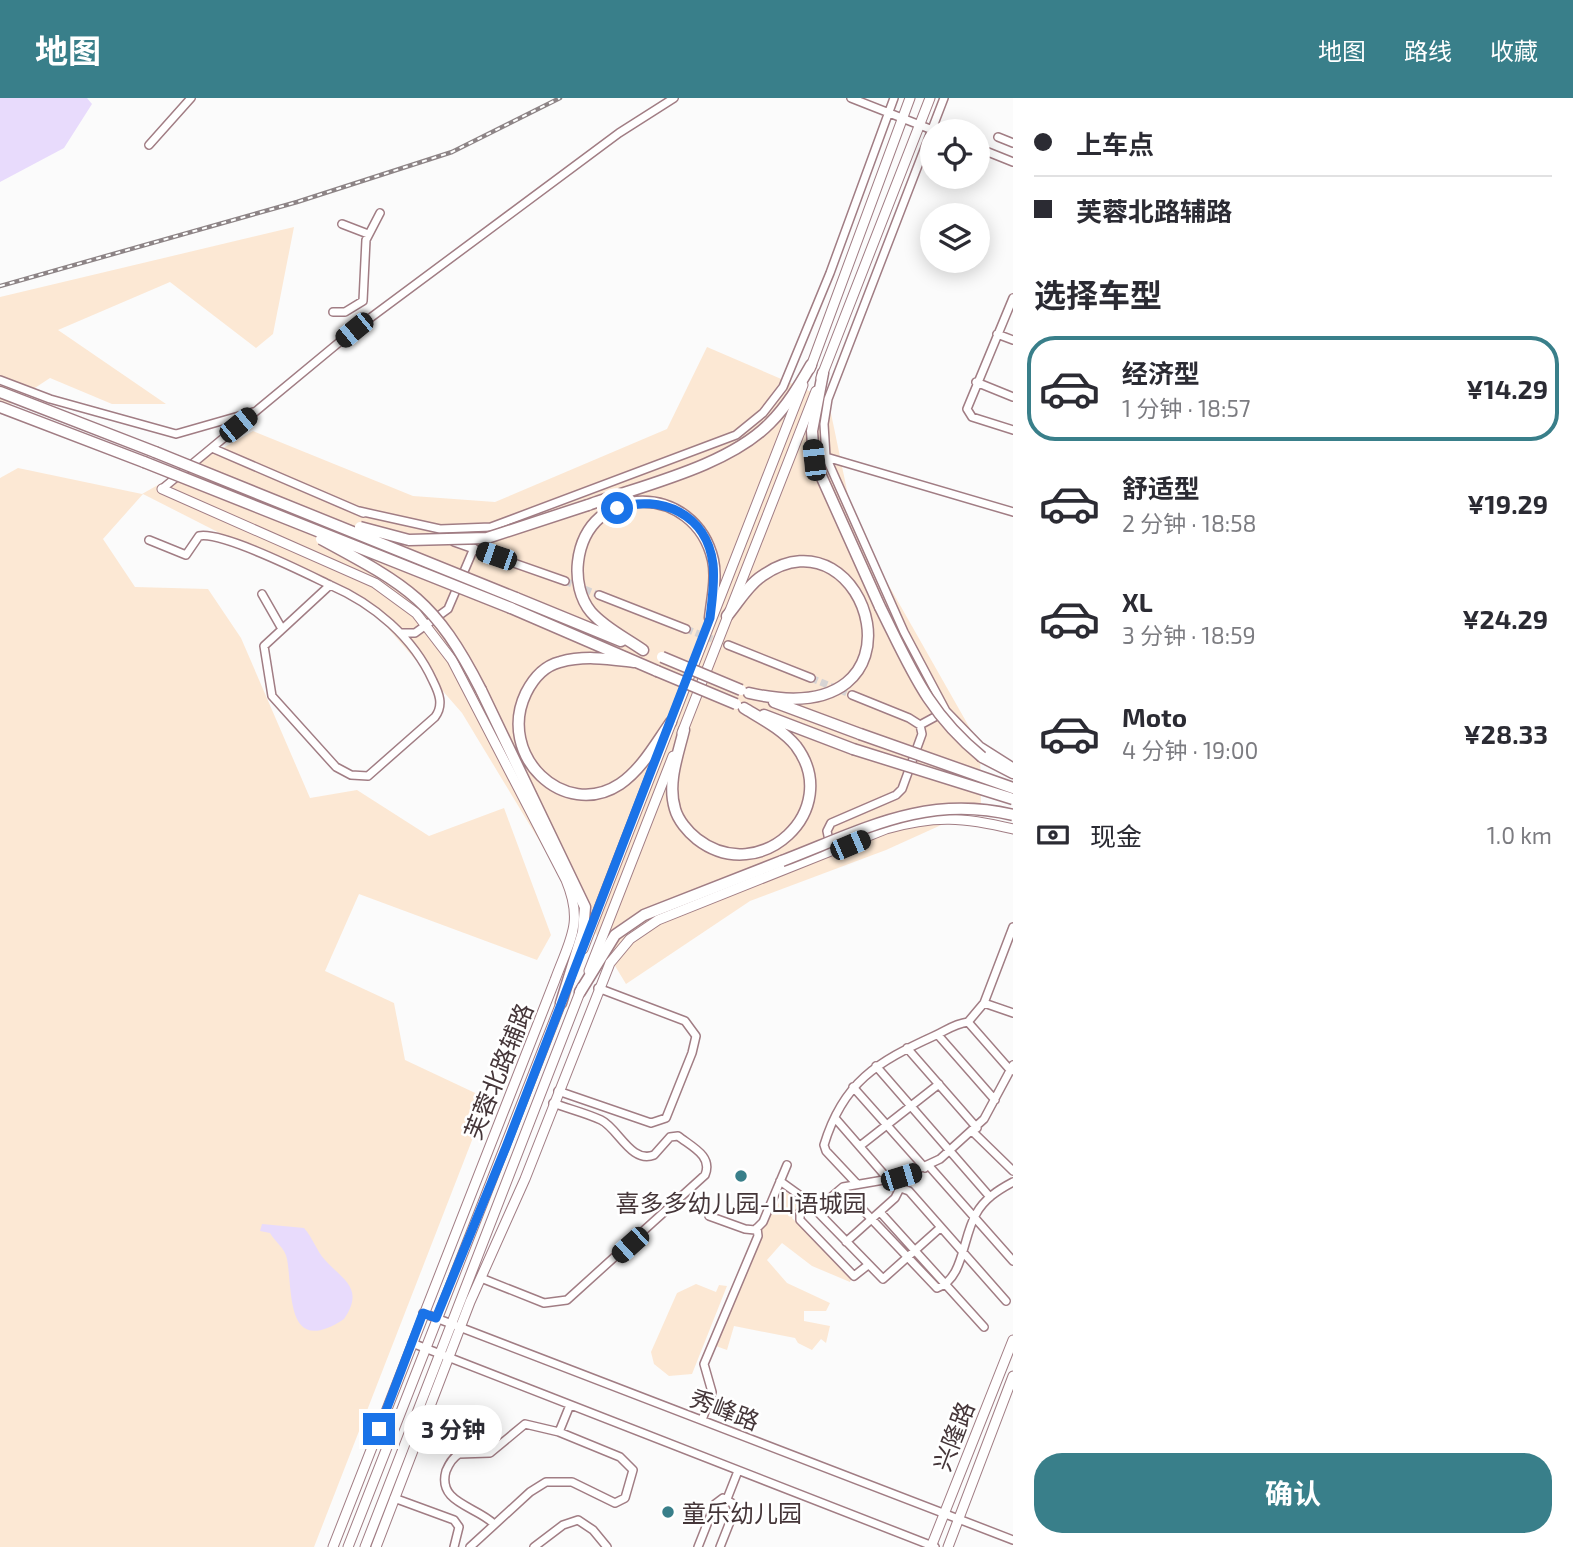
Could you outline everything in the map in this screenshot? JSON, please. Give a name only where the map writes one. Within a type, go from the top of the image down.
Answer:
[{"type":"highway","points":[[310,513],[409,540],[460,541],[516,531],[735,450],[770,423],[811,365]]},
{"type":"highway","points":[[823,373],[812,431],[814,460],[880,607],[924,694],[942,720],[982,757],[1013,773]]},
{"type":"highway","points":[[0,392],[310,513],[513,603],[634,662],[740,706],[853,749],[1013,799]]},
{"type":"highway","points":[[0,407],[285,519],[662,657],[860,734],[1013,788]]},
{"type":"highway","points":[[643,650],[590,611],[577,574],[579,550],[589,528],[617,508],[632,503],[663,503],[679,510],[694,522],[705,537],[713,561],[710,618]]},
{"type":"highway","points":[[285,519],[412,591],[451,635],[481,690],[583,898],[586,915],[583,932],[561,1003]]},
{"type":"highway","points":[[727,616],[759,578],[788,564],[803,562],[819,565],[841,575],[860,596],[866,612],[868,644],[854,676],[844,685],[812,699],[772,698],[745,691]]},
{"type":"highway","points":[[634,662],[593,657],[558,662],[546,668],[530,685],[519,707],[516,725],[525,758],[537,773],[564,789],[590,794],[619,785],[634,772],[671,722]]},
{"type":"highway","points":[[684,730],[672,788],[675,810],[684,825],[707,847],[721,852],[740,855],[763,852],[786,838],[796,827],[809,802],[810,785],[796,747],[774,726],[740,706]]},
{"type":"highway","points":[[580,992],[615,935],[644,915],[918,810],[981,807],[1013,815]]},
{"type":"main road","points":[[348,1547],[811,365],[910,98]]},
{"type":"main road","points":[[922,119],[930,98]]},
{"type":"main road","points":[[365,1547],[438,1353],[920,124]]},
{"type":"main road","name":"芙蓉北路辅路","points":[[162,488],[375,583],[405,603],[427,624],[465,682],[566,880],[576,912],[575,924],[555,980],[333,1547]]},
{"type":"main road","points":[[376,1547],[461,1327],[525,1179],[598,988],[622,948],[658,920],[916,821],[961,818],[1013,829]]},
{"type":"main road","name":"兴隆路","points":[[933,1547],[1013,1340]]},
{"type":"main road","name":"兴隆路","points":[[948,1547],[1013,1376]]},
{"type":"street","points":[[149,145],[191,98]]},
{"type":"street","points":[[162,488],[374,316],[619,133],[674,98]]},
{"type":"street","points":[[851,98],[920,124]]},
{"type":"street","points":[[359,512],[440,530],[491,527],[736,435],[763,413],[783,387],[830,273],[894,98]]},
{"type":"street","points":[[937,119],[944,98]]},
{"type":"street","points":[[998,137],[1013,143]]},
{"type":"street","points":[[990,153],[1013,162]]},
{"type":"street","points":[[920,166],[828,399],[824,424],[826,457],[904,632],[946,711],[980,746],[1013,767]]},
{"type":"street","points":[[374,316],[363,302],[368,234],[380,213]]},
{"type":"street","points":[[342,224],[368,234]]},
{"type":"street","points":[[1013,298],[976,382],[967,413],[1013,430]]},
{"type":"street","points":[[333,312],[345,312],[363,302]]},
{"type":"street","points":[[997,334],[1013,340]]},
{"type":"street","points":[[0,380],[50,398],[176,434],[254,412]]},
{"type":"street","points":[[976,382],[1013,397]]},
{"type":"street","points":[[212,448],[359,512],[474,548],[565,581]]},
{"type":"street","points":[[826,457],[1013,512]]},
{"type":"street","points":[[149,540],[186,555],[199,536],[211,535],[330,585],[369,606],[401,633],[438,691],[438,713],[369,776],[356,776],[336,767],[272,696],[264,646],[330,585]]},
{"type":"street","points":[[401,633],[415,633],[450,605],[474,548]]},
{"type":"street","points":[[262,594],[282,629]]},
{"type":"street","points":[[598,595],[686,629]]},
{"type":"street","points":[[412,647],[415,633]]},
{"type":"street","points":[[728,645],[811,678]]},
{"type":"street","points":[[852,695],[920,726]]},
{"type":"street","points":[[920,726],[946,711]]},
{"type":"street","points":[[832,852],[827,831],[831,823],[902,789],[922,734],[920,726]]},
{"type":"street","points":[[968,1023],[984,1003],[1013,927]]},
{"type":"street","points":[[558,1091],[651,1124],[666,1118],[692,1053],[696,1036],[685,1021],[598,988]]},
{"type":"street","points":[[984,1003],[1013,1013]]},
{"type":"street","points":[[816,1210],[842,1188],[901,1177],[927,1167],[950,1152],[975,1130],[1012,1068],[968,1023],[957,1023],[938,1035],[907,1048],[876,1066],[853,1087],[835,1118],[825,1149],[857,1184]]},
{"type":"street","points":[[938,1035],[995,1100]]},
{"type":"street","points":[[907,1048],[1013,1171]]},
{"type":"street","points":[[876,1066],[990,1197]]},
{"type":"street","points":[[860,1146],[939,1084]]},
{"type":"street","points":[[853,1087],[1013,1261]]},
{"type":"street","points":[[481,1278],[544,1303],[567,1300],[705,1175],[709,1166],[706,1159],[678,1136],[670,1138],[654,1155],[643,1156],[629,1148],[604,1121],[553,1103]]},
{"type":"street","points":[[835,1118],[888,1179]]},
{"type":"street","points":[[702,1420],[712,1392],[704,1364],[758,1236],[757,1228],[787,1165]]},
{"type":"street","points":[[846,1242],[880,1212],[901,1188],[901,1177]]},
{"type":"street","points":[[780,1181],[809,1203],[883,1279],[940,1228]]},
{"type":"street","points":[[842,1188],[935,1288],[947,1284],[956,1275],[961,1251],[974,1217],[990,1197],[1013,1182]]},
{"type":"street","points":[[901,1188],[909,1191],[1006,1301]]},
{"type":"street","points":[[809,1203],[800,1212],[800,1220],[854,1276],[868,1265]]},
{"type":"street","points":[[880,1212],[984,1327]]},
{"type":"street","points":[[709,1216],[749,1230],[757,1228]]},
{"type":"street","name":"秀峰路","points":[[423,1313],[1013,1540]]},
{"type":"street","points":[[412,1343],[933,1547]]},
{"type":"street","points":[[559,1432],[570,1405]]},
{"type":"street","points":[[470,1547],[530,1492],[546,1482],[572,1482],[615,1503],[625,1498],[633,1475],[626,1460],[559,1432],[528,1423],[490,1453],[459,1454],[452,1460],[443,1482],[448,1495],[494,1524]]},
{"type":"street","points":[[727,1499],[738,1471]]},
{"type":"street","points":[[394,1498],[454,1520],[459,1527],[454,1547]]},
{"type":"street","points":[[698,1547],[715,1504],[721,1499],[727,1499],[735,1508],[720,1547]]},
{"type":"street","points":[[534,1547],[563,1525],[578,1520],[593,1530],[607,1547]]},
{"type":"shaded area","points":[[0,98],[87,98],[92,104],[64,148],[0,182]]},
{"type":"shaded area","points":[[294,227],[273,334],[256,348],[170,282],[58,330],[166,404],[112,404],[50,378],[0,411],[0,297]]},
{"type":"shaded area","points":[[707,347],[828,399],[854,524],[980,746],[981,807],[886,850],[750,901],[626,984],[462,713],[373,611],[143,494],[103,539],[135,587],[208,589],[241,638],[310,798],[357,790],[429,836],[504,808],[551,935],[537,960],[359,894],[325,971],[394,1003],[405,1060],[488,1099],[314,1547],[0,1547],[0,478],[18,468],[142,494],[253,431],[413,496],[495,502],[667,429]]},
{"type":"shaded area","points":[[783,1190],[800,1202],[792,1218],[852,1277],[850,1282],[812,1266],[782,1243],[767,1260],[787,1283],[830,1303],[826,1311],[804,1311],[804,1321],[830,1326],[826,1343],[821,1339],[812,1350],[798,1343],[795,1338],[734,1326],[727,1350],[713,1345],[718,1321],[751,1247],[770,1210],[777,1208]]},
{"type":"shaded area","points":[[262,1224],[304,1228],[322,1256],[349,1285],[352,1300],[344,1319],[325,1329],[311,1331],[302,1326],[292,1302],[286,1255],[270,1233],[260,1231]]},
{"type":"shaded area","points":[[696,1284],[716,1292],[719,1285],[727,1286],[692,1374],[669,1376],[654,1364],[651,1352],[677,1293]]},
{"type":"tunnel","points":[[565,581],[599,595]]},
{"type":"tunnel","points":[[686,629],[728,645]]},
{"type":"tunnel","points":[[811,678],[852,695]]},
{"type":"railway","points":[[0,286],[297,202],[452,152],[560,98]]},
{"type":"place","name":"喜多多幼儿园-山语城园","points":[[741,1176]]},
{"type":"place","name":"童乐幼儿园","points":[[668,1512]]},
{"type":"route","points":[[379,1429],[423,1313],[436,1318],[506,1147],[710,618],[713,561],[705,537],[694,522],[679,510],[663,503],[650,501],[617,508]]}]
